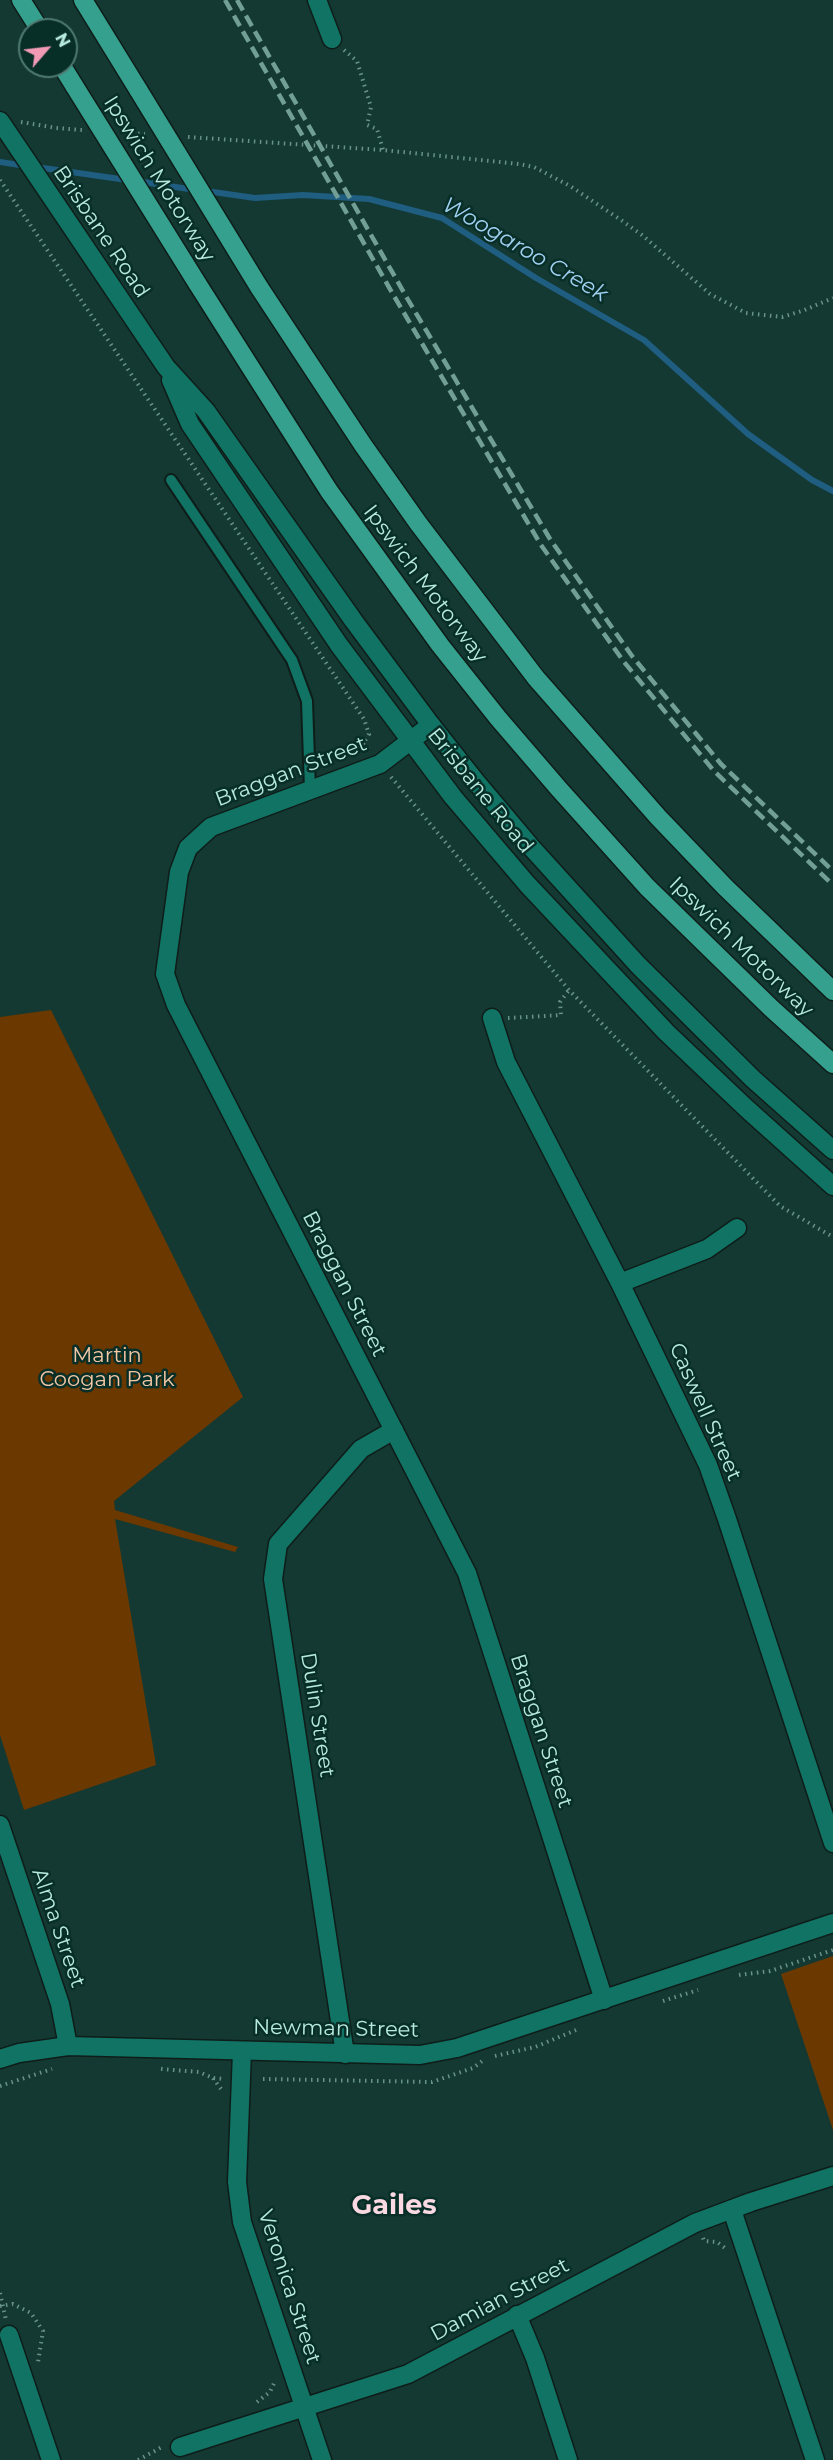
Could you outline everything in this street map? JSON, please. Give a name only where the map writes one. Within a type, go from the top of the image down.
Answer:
[{"type":"highway","points":[[21,0],[32,18]]},
{"type":"highway","name":"Ipswich Motorway","points":[[83,0],[259,287],[393,488],[468,591],[536,678],[658,817],[724,888],[833,991]]},
{"type":"highway","name":"Ipswich Motorway","points":[[69,78],[329,491],[440,645],[559,789],[647,887],[763,1000],[833,1064]]},
{"type":"street","points":[[317,0],[332,39]]},
{"type":"street","name":"Brisbane Road","points":[[6,120],[79,240],[166,367],[206,411],[430,725],[531,847],[638,965],[746,1071],[833,1150]]},
{"type":"street","name":"Brisbane Road","points":[[166,367],[190,424],[339,645],[453,797],[592,955],[690,1055],[833,1186]]},
{"type":"street","name":"Braggan Street","points":[[430,725],[380,764],[211,827],[188,848],[179,872],[165,974],[176,1005],[467,1573],[604,2000]]},
{"type":"street","name":"Caswell Street","points":[[492,1018],[506,1062],[620,1283],[708,1465],[833,1843]]},
{"type":"street","points":[[620,1283],[707,1249],[737,1228]]},
{"type":"street","name":"Dulin Street","points":[[345,2054],[273,1579],[278,1544],[361,1449],[394,1430]]},
{"type":"street","name":"Alma Street","points":[[0,1825],[60,2004],[68,2046]]},
{"type":"street","name":"Newman Street","points":[[0,2059],[68,2046],[420,2055],[457,2048],[833,1923]]},
{"type":"street","name":"Veronica Street","points":[[242,2051],[237,2182],[242,2223],[322,2460]]},
{"type":"street","name":"Damian Street","points":[[180,2447],[408,2374],[695,2223],[833,2176]]},
{"type":"street","points":[[732,2210],[814,2460]]},
{"type":"street","points":[[517,2315],[535,2358],[568,2460]]},
{"type":"street","points":[[9,2335],[51,2460]]},
{"type":"lane","points":[[171,480],[292,660],[307,701],[310,790]]},
{"type":"path","points":[[332,39],[357,61],[371,107],[367,125],[377,129],[383,150]]},
{"type":"path","points":[[6,120],[56,128],[91,130]]},
{"type":"path","points":[[115,132],[150,135]]},
{"type":"path","points":[[185,137],[383,150],[519,164],[551,175],[642,235],[710,294],[747,313],[782,317],[833,298]]},
{"type":"path","points":[[0,180],[34,231]]},
{"type":"path","points":[[492,1018],[561,1015],[560,1002],[569,990]]},
{"type":"path","points":[[0,2086],[62,2066]]},
{"type":"path","points":[[158,2069],[199,2072],[213,2078],[225,2079]]},
{"type":"path","points":[[213,2078],[224,2096]]},
{"type":"path","points":[[0,2293],[9,2335]]},
{"type":"path","points":[[246,2406],[270,2392],[276,2380],[276,2370]]},
{"type":"path","points":[[138,2460],[160,2449],[167,2441],[180,2447]]},
{"type":"green space","name":"Martin Coogan Park","points":[[51,1010],[243,1397],[114,1501],[115,1510],[238,1547],[235,1552],[115,1519],[156,1765],[24,1810],[0,1735],[0,1017]]},
{"type":"green space","points":[[833,1956],[833,2130],[781,1974]]},
{"type":"waterway","name":"Woogaroo Creek","points":[[0,162],[26,166]]},
{"type":"waterway","name":"Woogaroo Creek","points":[[36,167],[127,180]]},
{"type":"waterway","name":"Woogaroo Creek","points":[[137,181],[195,190]]},
{"type":"waterway","name":"Woogaroo Creek","points":[[206,191],[255,198],[303,195],[369,199],[442,218],[536,278],[644,340],[748,434],[812,480],[833,491]]},
{"type":"railway","points":[[225,0],[394,296],[541,545],[624,662],[714,771],[833,885]]},
{"type":"railway","points":[[237,0],[407,298],[550,539],[632,656],[721,764],[833,871]]},
{"type":"district","name":"Gailes","points":[[394,2206]]}]
